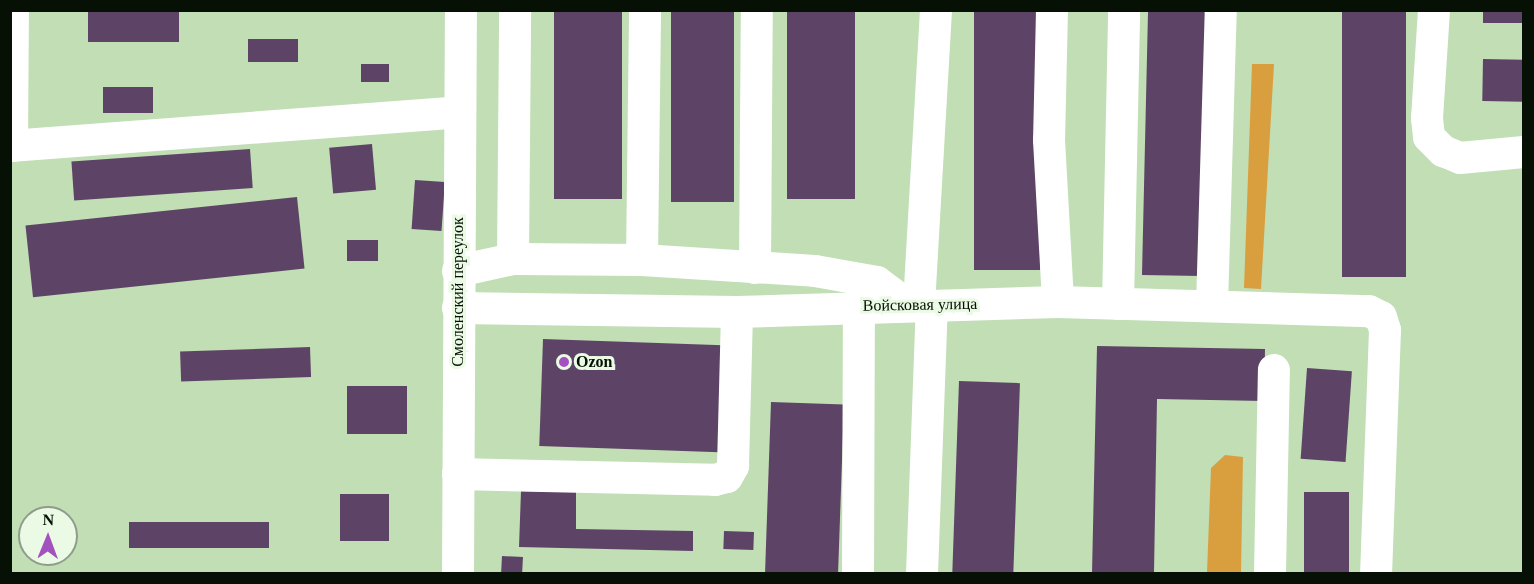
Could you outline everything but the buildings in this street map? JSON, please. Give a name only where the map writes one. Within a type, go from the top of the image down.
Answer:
[{"type":"street","points":[[13,10],[11,146],[460,112]]},
{"type":"street","name":"Смоленский переулок","points":[[458,573],[461,10]]},
{"type":"street","points":[[513,259],[515,10]]},
{"type":"street","points":[[642,260],[645,10]]},
{"type":"street","points":[[755,268],[756,10]]},
{"type":"street","points":[[922,573],[919,305],[936,10]]},
{"type":"street","points":[[1052,10],[1049,140],[1058,302]]},
{"type":"street","points":[[1118,304],[1124,10]]},
{"type":"street","points":[[1212,306],[1221,10]]},
{"type":"street","points":[[1434,10],[1427,118],[1429,137],[1443,151],[1460,158],[1524,152]]},
{"type":"street","points":[[458,271],[513,259],[642,260],[815,271],[877,282],[919,305]]},
{"type":"street","points":[[812,309],[821,289],[815,271]]},
{"type":"street","name":"Войсковая улица","points":[[458,308],[736,312],[859,306],[1058,302],[1369,311],[1381,317],[1384,330],[1376,573]]},
{"type":"street","points":[[858,573],[859,306]]},
{"type":"street","points":[[458,474],[715,480],[727,477],[733,466],[736,312]]},
{"type":"street","points":[[1270,573],[1274,370]]},
{"type":"shaded area","points":[[1252,64],[1274,64],[1261,289],[1244,288]]},
{"type":"shaded area","points":[[1225,455],[1243,457],[1241,573],[1207,573],[1211,468]]},
{"type":"place","name":"Ozon","points":[[564,362]]}]
